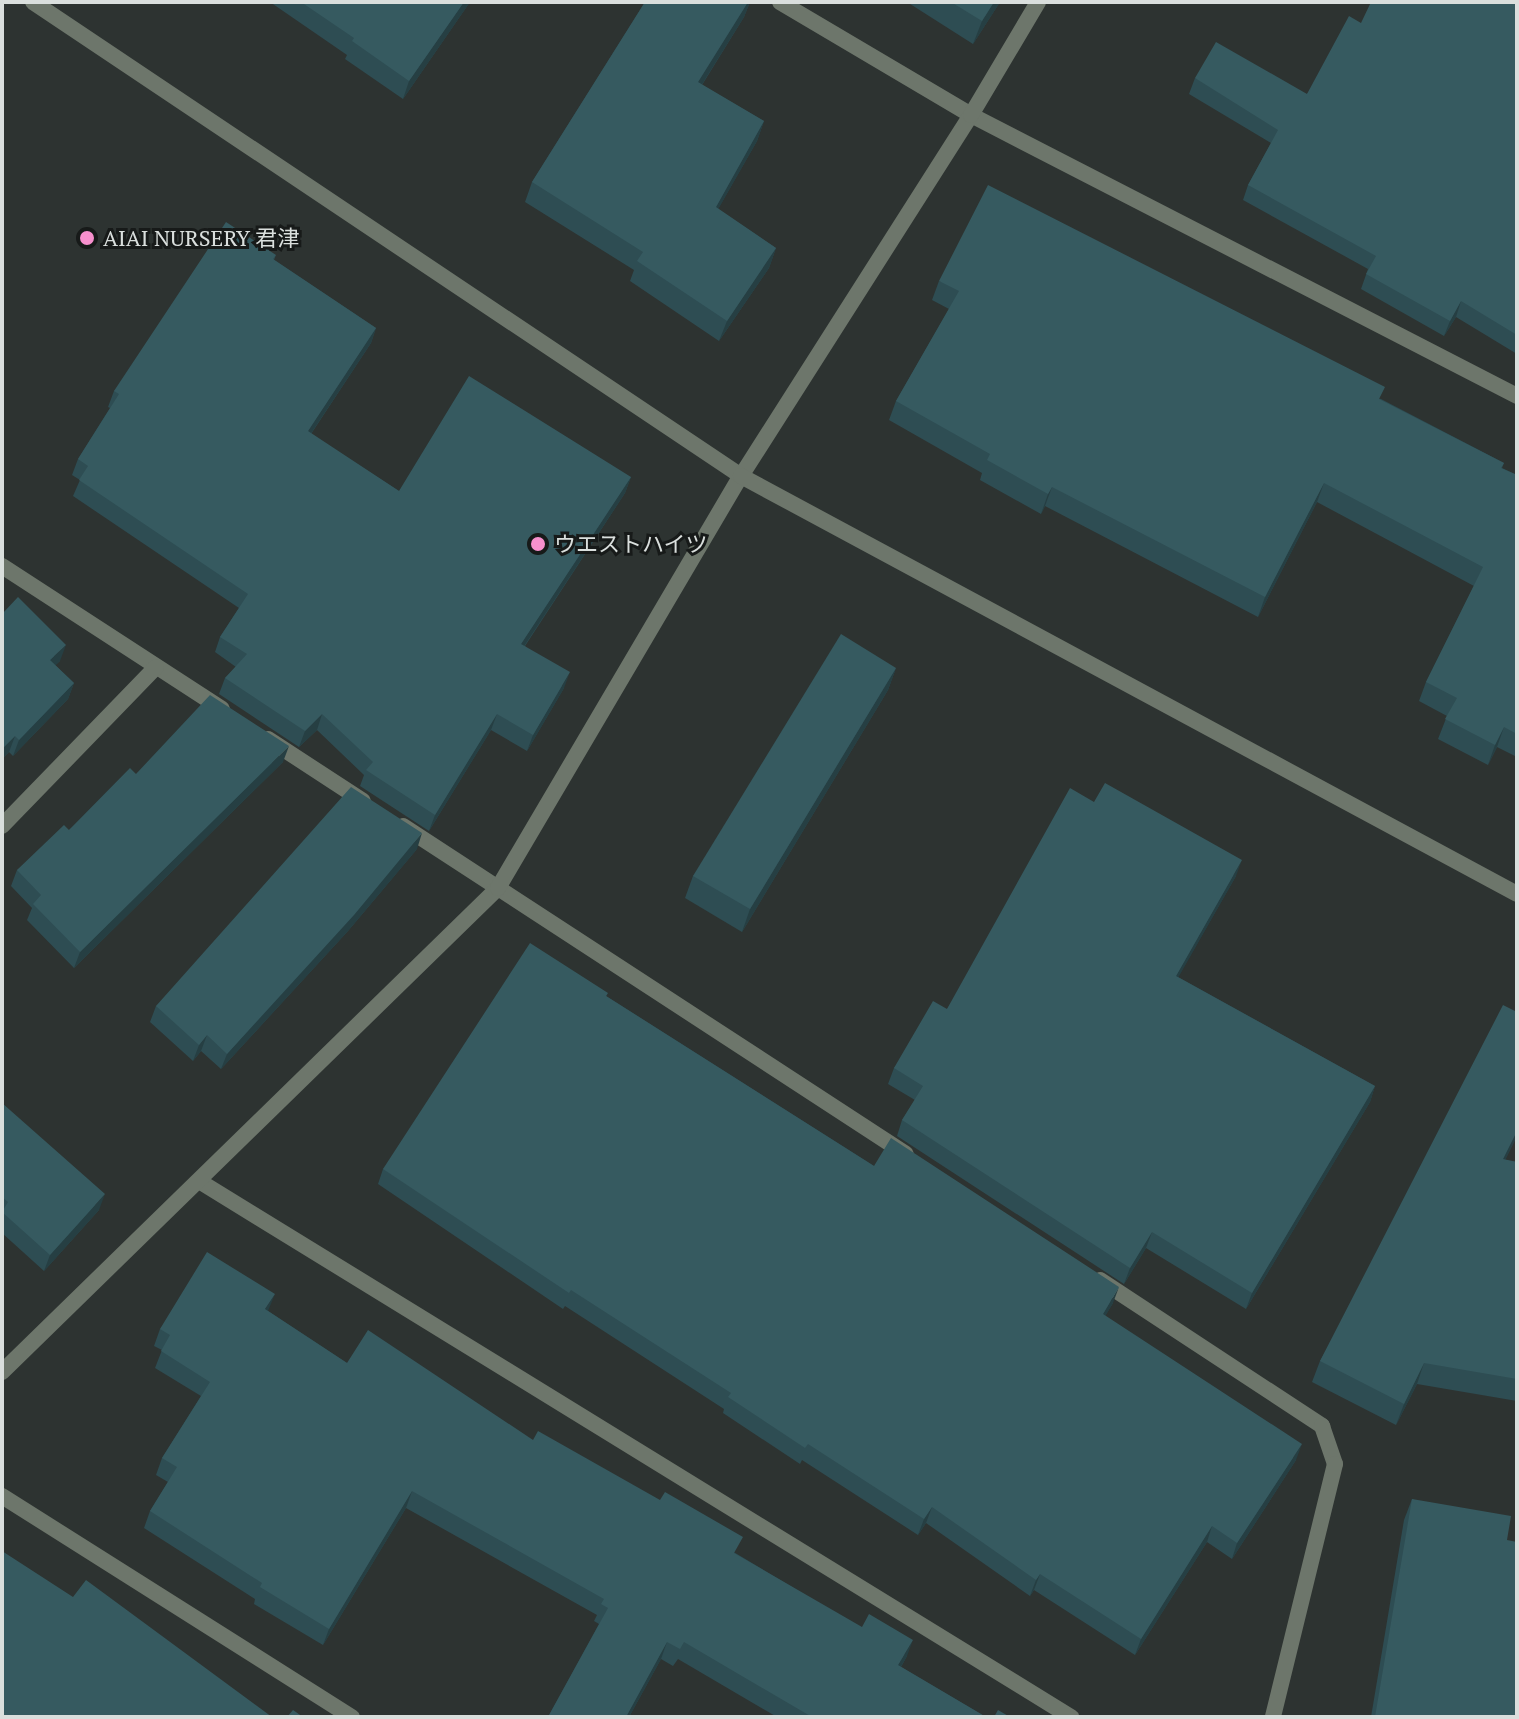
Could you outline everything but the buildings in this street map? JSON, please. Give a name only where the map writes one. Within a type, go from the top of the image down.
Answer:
[{"type":"street","points":[[33,2],[741,476],[1517,894]]},
{"type":"street","points":[[780,2],[971,115],[1517,396]]},
{"type":"street","points":[[2,1372],[498,888],[741,476],[971,115],[1038,2]]},
{"type":"street","points":[[2,566],[924,1166]]},
{"type":"street","points":[[2,826],[156,667]]},
{"type":"street","points":[[199,1181],[1071,1717]]},
{"type":"street","points":[[1083,1270],[1322,1426],[1335,1464],[1273,1717]]},
{"type":"street","points":[[2,1496],[352,1717]]},
{"type":"place","name":"AIAI NURSERY 君津","points":[[87,238]]},
{"type":"place","name":"ウエストハイツ","points":[[538,544]]}]
